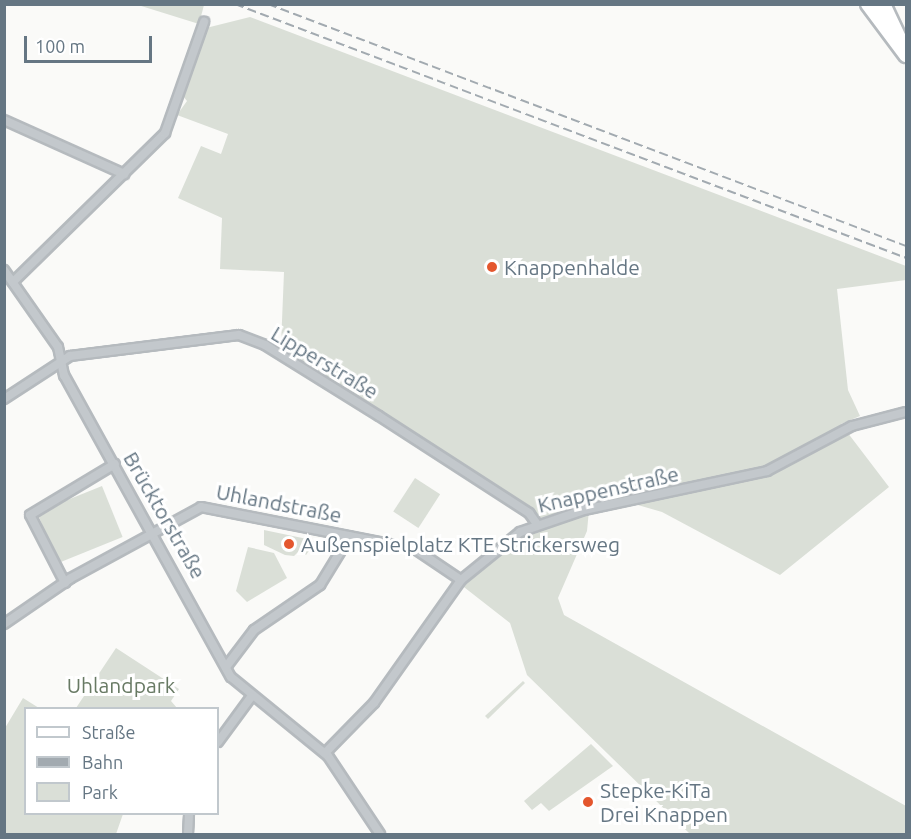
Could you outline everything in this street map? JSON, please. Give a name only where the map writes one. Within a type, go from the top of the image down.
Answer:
[{"type":"main road","points":[[868,4],[906,54],[883,4]]},
{"type":"street","points":[[13,282],[165,133],[204,22]]},
{"type":"street","points":[[4,120],[124,174]]},
{"type":"street","name":"Brücktorstraße","points":[[4,270],[62,360],[64,375],[154,531],[226,667],[251,697],[325,753]]},
{"type":"street","name":"Lipperstraße","points":[[62,360],[221,335],[250,339],[380,416],[529,513],[537,524]]},
{"type":"street","points":[[4,399],[62,360]]},
{"type":"street","name":"Knappenstraße","points":[[325,753],[375,703],[461,580],[497,546],[537,524],[767,471],[852,426],[906,412]]},
{"type":"street","points":[[65,583],[30,515],[115,464]]},
{"type":"street","name":"Uhlandstraße","points":[[4,624],[65,583],[154,531],[207,507],[419,550],[461,580]]},
{"type":"street","points":[[226,667],[254,630],[320,585],[350,536]]},
{"type":"street","points":[[219,741],[251,697]]},
{"type":"street","points":[[325,753],[380,834]]},
{"type":"street","points":[[188,834],[189,815]]},
{"type":"green space","points":[[138,5],[204,5],[199,24]]},
{"type":"green space","points":[[250,17],[906,266],[906,280],[837,289],[848,390],[860,416],[841,424],[889,487],[780,575],[662,512],[624,501],[538,523],[322,381],[281,345],[284,272],[220,269],[222,218],[178,198],[201,146],[221,154],[228,134],[177,115],[187,101],[183,96],[206,28]]},
{"type":"green space","points":[[415,478],[440,494],[418,528],[393,512]]},
{"type":"green space","points":[[102,486],[123,537],[58,563],[37,512]]},
{"type":"green space","points":[[589,510],[587,531],[558,598],[564,615],[906,806],[906,834],[690,834],[527,675],[510,623],[460,584],[512,536]]},
{"type":"green space","name":"Außenspielplatz KTE Strickersweg","points":[[264,530],[315,542],[306,555],[300,550],[294,556],[285,555],[264,545]]},
{"type":"green space","points":[[248,547],[274,553],[287,578],[247,602],[236,591]]},
{"type":"green space","name":"Uhlandpark","points":[[116,648],[179,689],[171,701],[176,707],[77,707]]},
{"type":"green space","points":[[523,681],[525,683],[488,719],[485,716]]},
{"type":"green space","name":"Uhlandpark","points":[[23,698],[37,707],[24,707],[24,815],[123,815],[116,834],[5,834],[5,728]]},
{"type":"green space","points":[[591,744],[613,766],[549,811],[541,803],[532,810],[524,801]]},
{"type":"railway","points":[[235,4],[906,258]]},
{"type":"railway","points":[[268,4],[906,246]]},
{"type":"place","name":"Knappenhalde","points":[[492,267]]},
{"type":"place","name":"Außenspielplatz KTE Strickersweg","points":[[289,544]]},
{"type":"place","name":"Stepke-KiTa Drei Knappen","points":[[588,802]]}]
